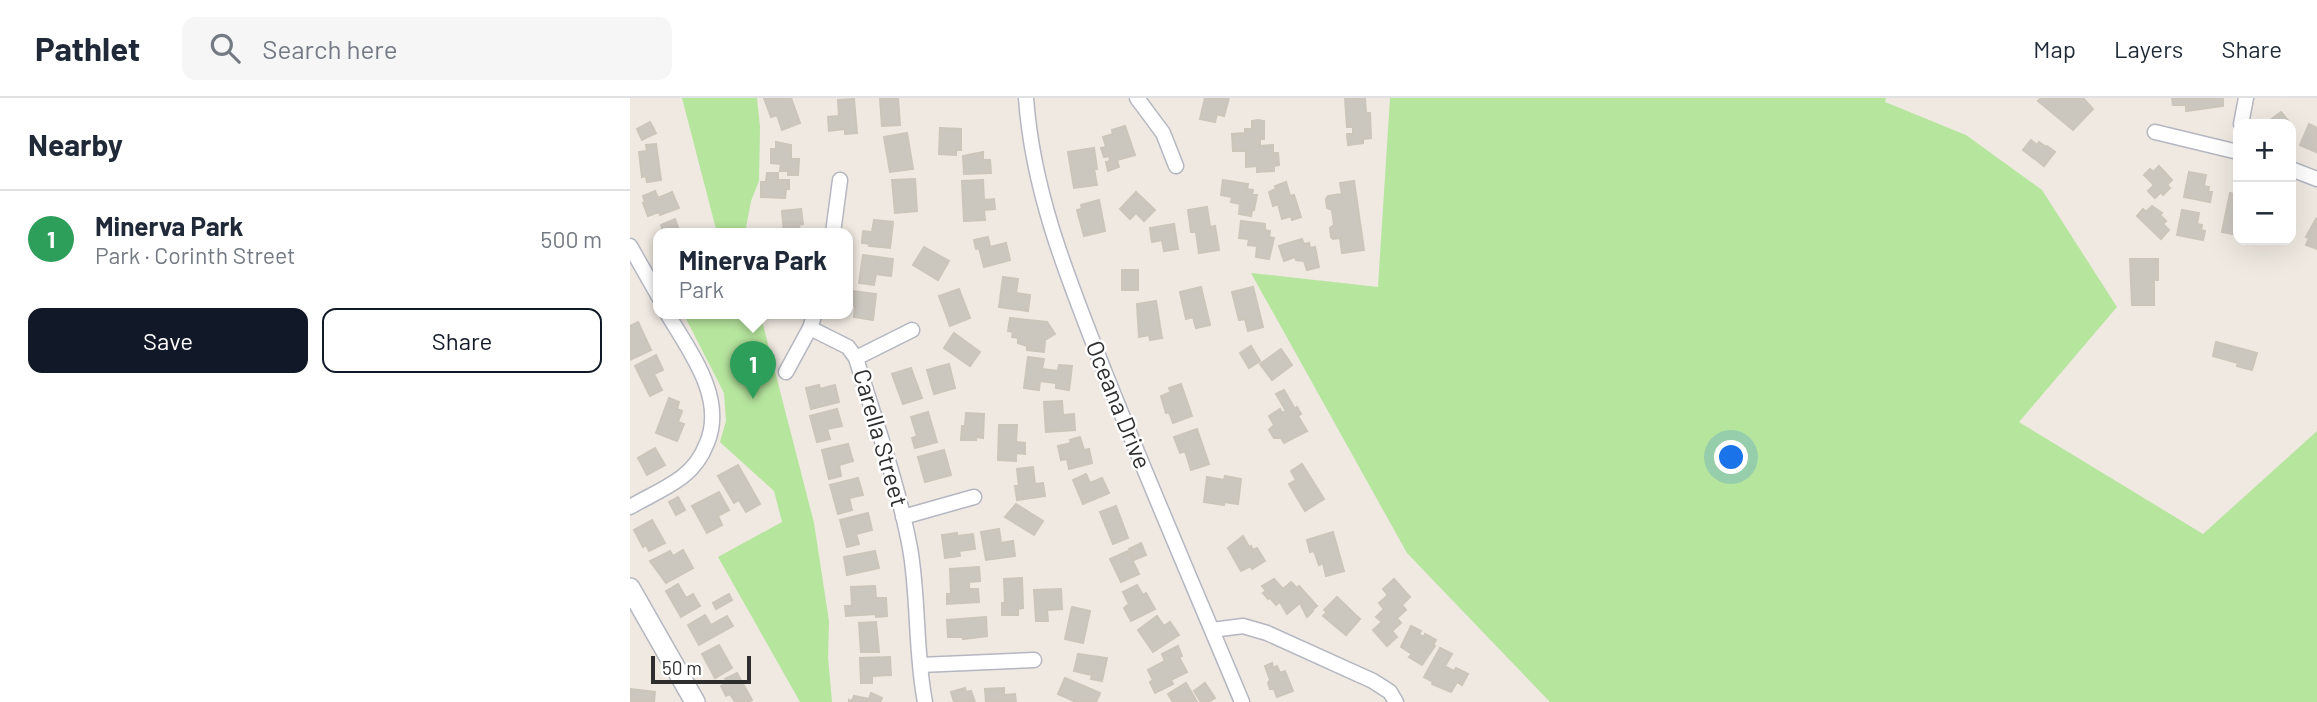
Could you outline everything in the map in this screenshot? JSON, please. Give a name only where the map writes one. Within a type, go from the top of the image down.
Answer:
[{"type":"street","name":"Oceana Drive","points":[[1026,98],[1028,134],[1038,184],[1065,271],[1136,450],[1242,702]]},
{"type":"street","points":[[1137,98],[1163,133],[1176,166]]},
{"type":"street","points":[[2242,119],[2246,98]]},
{"type":"street","points":[[2155,132],[2233,147]]},
{"type":"street","points":[[2296,171],[2317,179]]},
{"type":"street","points":[[834,228],[840,180]]},
{"type":"street","points":[[630,246],[653,286]]},
{"type":"street","points":[[630,506],[684,476],[704,452],[710,435],[713,417],[708,388],[670,319]]},
{"type":"street","name":"Carella Street","points":[[786,372],[813,321],[848,347],[856,358],[903,517],[914,574],[925,702]]},
{"type":"street","name":"Carella Street","points":[[856,358],[912,330]]},
{"type":"street","name":"Carella Street","points":[[903,517],[974,497]]},
{"type":"street","points":[[630,588],[695,702]]},
{"type":"street","points":[[1212,630],[1243,626],[1266,633],[1373,681],[1390,692],[1396,702]]},
{"type":"street","points":[[920,665],[1034,660]]},
{"type":"green space","points":[[682,98],[757,98],[760,127],[759,181],[751,201],[746,228],[716,228]]},
{"type":"green space","points":[[1390,98],[1886,98],[1885,102],[1966,135],[2042,190],[2117,307],[2019,422],[2203,534],[2317,431],[2317,702],[1550,702],[1407,553],[1251,273],[1378,287]]},
{"type":"green space","points":[[686,319],[762,319],[814,523],[829,621],[828,657],[832,702],[800,702],[718,557],[782,522],[774,491],[720,442],[726,421],[724,393]]},
{"type":"building","points":[[764,98],[791,98],[800,123],[782,130],[777,115],[771,117]]},
{"type":"building","points":[[898,98],[900,125],[882,126],[880,99]]},
{"type":"building","points":[[1205,98],[1229,98],[1224,116],[1217,114],[1215,122],[1200,119]]},
{"type":"building","points":[[1345,98],[1365,98],[1366,113],[1370,113],[1371,138],[1363,139],[1363,143],[1348,145],[1347,134],[1353,134],[1353,127],[1347,127]]},
{"type":"building","points":[[2041,98],[2083,98],[2093,109],[2073,130],[2038,101]]},
{"type":"building","points":[[2172,98],[2223,98],[2223,106],[2186,111],[2186,105],[2173,105]]},
{"type":"building","points":[[854,99],[857,133],[845,134],[845,129],[829,131],[828,117],[839,116],[838,100]]},
{"type":"building","points":[[2281,112],[2287,119],[2272,119]]},
{"type":"building","points":[[1252,121],[1264,121],[1264,139],[1260,139],[1260,146],[1273,145],[1273,153],[1278,153],[1279,165],[1274,166],[1274,171],[1257,172],[1257,166],[1246,167],[1246,151],[1233,151],[1232,134],[1245,133],[1245,129],[1252,129]]},
{"type":"building","points":[[650,122],[656,133],[642,140],[637,129]]},
{"type":"building","points":[[2309,124],[2317,128],[2316,152],[2300,145]]},
{"type":"building","points":[[1125,126],[1135,155],[1117,160],[1119,167],[1108,171],[1106,162],[1110,161],[1109,156],[1104,157],[1101,148],[1106,147],[1103,137],[1113,134],[1112,130]]},
{"type":"building","points":[[940,128],[961,129],[961,150],[956,150],[956,155],[939,154]]},
{"type":"building","points":[[907,133],[913,169],[890,172],[884,137]]},
{"type":"building","points":[[2031,140],[2055,152],[2044,166],[2023,150]]},
{"type":"building","points":[[776,142],[791,145],[791,159],[799,159],[798,175],[788,175],[788,171],[780,171],[781,164],[771,163],[771,149],[776,149]]},
{"type":"building","points":[[656,144],[661,180],[647,182],[646,176],[642,177],[639,152],[647,151],[646,145]]},
{"type":"building","points":[[1094,148],[1097,185],[1074,188],[1068,152]]},
{"type":"building","points":[[983,152],[983,160],[990,160],[991,173],[964,174],[963,156]]},
{"type":"building","points":[[2159,166],[2172,180],[2167,185],[2170,188],[2155,198],[2148,191],[2154,185],[2144,175]]},
{"type":"building","points":[[2189,172],[2206,175],[2204,186],[2209,187],[2208,192],[2212,192],[2210,202],[2184,197]]},
{"type":"building","points":[[767,173],[778,173],[778,180],[789,180],[785,198],[761,197],[761,182],[766,182]]},
{"type":"building","points":[[915,179],[917,211],[895,213],[892,180]]},
{"type":"building","points":[[983,180],[984,200],[994,199],[995,209],[984,210],[985,220],[964,221],[962,181]]},
{"type":"building","points":[[1223,180],[1248,184],[1247,189],[1253,190],[1252,195],[1257,195],[1251,216],[1239,214],[1240,204],[1231,202],[1232,197],[1221,195]]},
{"type":"building","points":[[1354,181],[1364,250],[1342,253],[1340,238],[1331,237],[1330,228],[1334,225],[1332,210],[1327,208],[1326,199],[1328,196],[1342,194],[1340,183]]},
{"type":"building","points":[[1286,182],[1290,196],[1294,195],[1301,217],[1292,220],[1291,216],[1282,219],[1278,204],[1273,206],[1269,192],[1276,189],[1275,186]]},
{"type":"building","points":[[655,191],[658,198],[672,192],[679,208],[648,216],[643,196]]},
{"type":"building","points":[[1136,192],[1155,210],[1144,221],[1136,213],[1130,219],[1120,209]]},
{"type":"building","points":[[2230,193],[2233,194],[2233,234],[2222,232]]},
{"type":"building","points":[[1099,200],[1105,231],[1084,236],[1077,210],[1082,209],[1081,205]]},
{"type":"building","points":[[2152,206],[2162,213],[2160,215],[2166,221],[2163,224],[2169,230],[2161,239],[2137,216],[2143,209],[2146,212]]},
{"type":"building","points":[[1207,207],[1210,227],[1215,226],[1219,250],[1199,253],[1196,232],[1191,232],[1188,210]]},
{"type":"building","points":[[801,209],[803,224],[799,225],[799,228],[784,228],[782,211]]},
{"type":"building","points":[[2182,210],[2199,213],[2197,224],[2202,225],[2201,230],[2205,231],[2203,240],[2177,235]]},
{"type":"building","points":[[675,219],[678,228],[662,228],[661,225]]},
{"type":"building","points":[[2316,219],[2317,249],[2306,245],[2309,238],[2306,237]]},
{"type":"building","points":[[874,220],[893,222],[890,248],[862,243],[863,231],[872,232]]},
{"type":"building","points":[[1241,221],[1265,224],[1265,230],[1270,231],[1269,237],[1274,238],[1269,259],[1256,257],[1257,246],[1248,245],[1249,239],[1239,238]]},
{"type":"building","points":[[1174,224],[1178,249],[1164,251],[1162,240],[1152,242],[1150,228]]},
{"type":"building","points":[[988,237],[990,247],[1006,243],[1010,260],[984,267],[974,240]]},
{"type":"building","points":[[1302,239],[1304,244],[1309,243],[1310,248],[1315,247],[1319,267],[1307,270],[1304,261],[1296,260],[1295,257],[1284,261],[1279,246]]},
{"type":"building","points":[[924,247],[949,261],[938,280],[913,265]]},
{"type":"building","points":[[863,255],[893,259],[891,276],[876,274],[874,285],[859,283]]},
{"type":"building","points":[[2130,259],[2158,259],[2158,280],[2154,280],[2154,305],[2132,305]]},
{"type":"building","points":[[1122,270],[1138,270],[1138,290],[1122,290]]},
{"type":"building","points":[[1003,277],[1018,279],[1016,293],[1030,295],[1028,311],[999,307]]},
{"type":"building","points":[[1201,287],[1210,325],[1196,328],[1193,317],[1186,319],[1180,292]]},
{"type":"building","points":[[1253,287],[1263,327],[1248,331],[1245,319],[1239,320],[1232,292]]},
{"type":"building","points":[[959,289],[970,318],[950,326],[939,296]]},
{"type":"building","points":[[853,291],[876,294],[873,320],[854,317]]},
{"type":"building","points":[[1156,301],[1162,338],[1150,340],[1149,335],[1139,337],[1137,304]]},
{"type":"building","points":[[1010,318],[1047,322],[1055,334],[1045,340],[1044,352],[1027,350],[1027,346],[1018,343],[1018,338],[1012,337],[1013,332],[1008,331]]},
{"type":"building","points":[[638,322],[651,350],[630,360],[630,326]]},
{"type":"building","points":[[954,333],[980,352],[970,366],[944,348]]},
{"type":"building","points":[[2216,342],[2257,353],[2252,370],[2213,356]]},
{"type":"building","points":[[1251,346],[1260,361],[1249,368],[1240,353]]},
{"type":"building","points":[[1281,349],[1292,365],[1272,380],[1260,364]]},
{"type":"building","points":[[656,355],[663,370],[654,374],[662,390],[650,396],[635,366]]},
{"type":"building","points":[[1028,357],[1044,359],[1042,369],[1058,371],[1059,365],[1072,366],[1069,390],[1056,388],[1056,383],[1040,381],[1039,390],[1024,388]]},
{"type":"building","points":[[949,364],[955,388],[934,394],[927,370]]},
{"type":"building","points":[[911,368],[922,398],[903,404],[892,374]]},
{"type":"building","points":[[1181,384],[1192,416],[1173,423],[1169,412],[1166,413],[1161,396],[1171,392],[1169,388]]},
{"type":"building","points":[[819,385],[820,389],[835,385],[839,402],[811,409],[806,388]]},
{"type":"building","points":[[1284,390],[1301,414],[1298,416],[1307,431],[1284,443],[1281,438],[1274,438],[1269,430],[1274,425],[1269,416],[1280,409],[1282,413],[1286,411],[1276,394]]},
{"type":"building","points":[[669,398],[679,402],[677,409],[682,411],[678,422],[684,424],[677,441],[656,433]]},
{"type":"building","points":[[1062,401],[1063,415],[1074,414],[1075,430],[1046,432],[1044,402]]},
{"type":"building","points":[[837,409],[842,426],[827,429],[830,439],[817,442],[810,416]]},
{"type":"building","points":[[928,412],[937,442],[915,448],[912,438],[917,436],[911,417]]},
{"type":"building","points":[[966,413],[984,414],[983,438],[961,440]]},
{"type":"building","points":[[999,425],[1017,425],[1016,442],[1025,443],[1025,454],[1016,453],[1016,461],[998,460]]},
{"type":"building","points":[[1197,429],[1209,464],[1191,470],[1185,451],[1180,453],[1174,437]]},
{"type":"building","points":[[1080,437],[1084,450],[1089,449],[1092,463],[1069,469],[1067,459],[1061,460],[1058,446],[1071,443],[1070,440]]},
{"type":"building","points":[[848,444],[853,461],[839,465],[841,476],[829,479],[822,450]]},
{"type":"building","points":[[655,448],[665,465],[647,475],[638,458]]},
{"type":"building","points":[[944,450],[951,475],[925,482],[918,457]]},
{"type":"building","points":[[1302,464],[1324,499],[1305,511],[1289,484],[1296,480],[1291,471]]},
{"type":"building","points":[[738,465],[760,504],[746,512],[739,500],[734,503],[718,476]]},
{"type":"building","points":[[1033,467],[1035,484],[1043,483],[1045,496],[1017,500],[1017,469]]},
{"type":"building","points":[[1086,474],[1090,483],[1102,478],[1109,493],[1083,504],[1073,480]]},
{"type":"building","points":[[1225,476],[1241,479],[1238,504],[1204,502],[1207,477],[1224,480]]},
{"type":"building","points":[[858,478],[863,495],[849,498],[852,510],[838,514],[830,485]]},
{"type":"building","points":[[719,492],[729,510],[718,516],[722,525],[707,533],[692,506]]},
{"type":"building","points":[[678,497],[685,510],[676,515],[669,502]]},
{"type":"building","points":[[1016,504],[1043,521],[1034,535],[1005,517]]},
{"type":"building","points":[[1116,506],[1128,538],[1113,544],[1100,512]]},
{"type":"building","points":[[868,513],[872,530],[856,534],[859,544],[847,547],[840,520]]},
{"type":"building","points":[[652,520],[665,543],[649,551],[646,545],[643,547],[634,530]]},
{"type":"building","points":[[999,529],[1001,543],[1013,541],[1015,556],[986,560],[981,532]]},
{"type":"building","points":[[1333,532],[1344,571],[1326,576],[1323,563],[1319,565],[1314,551],[1310,552],[1307,540]]},
{"type":"building","points":[[957,533],[957,536],[973,534],[975,549],[959,551],[960,556],[945,558],[942,535]]},
{"type":"building","points":[[1243,536],[1249,547],[1253,550],[1257,548],[1265,561],[1252,569],[1251,566],[1241,571],[1228,548]]},
{"type":"building","points":[[1141,543],[1146,555],[1134,560],[1129,549]]},
{"type":"building","points":[[683,550],[693,568],[666,583],[650,561],[670,551],[673,556]]},
{"type":"building","points":[[875,551],[879,568],[847,575],[844,557]]},
{"type":"building","points":[[1128,551],[1139,574],[1121,582],[1110,559]]},
{"type":"building","points":[[979,567],[980,581],[969,582],[969,589],[978,589],[979,602],[947,604],[947,594],[951,594],[950,569]]},
{"type":"building","points":[[1022,578],[1023,608],[1018,609],[1018,615],[1002,615],[1002,603],[1005,603],[1004,579]]},
{"type":"building","points":[[1274,579],[1283,589],[1291,582],[1297,588],[1299,586],[1317,606],[1307,617],[1300,603],[1287,614],[1280,602],[1276,605],[1263,593],[1266,591],[1262,586]]},
{"type":"building","points":[[1394,579],[1410,597],[1402,605],[1406,610],[1397,618],[1401,623],[1392,631],[1397,637],[1387,646],[1373,630],[1382,622],[1376,617],[1384,609],[1379,603],[1388,595],[1383,589]]},
{"type":"building","points":[[678,584],[686,598],[693,594],[700,606],[681,617],[666,591]]},
{"type":"building","points":[[1137,585],[1143,595],[1146,593],[1155,609],[1131,621],[1124,608],[1129,604],[1123,592]]},
{"type":"building","points":[[875,586],[876,598],[886,598],[887,616],[846,616],[845,606],[852,606],[851,587]]},
{"type":"building","points":[[1061,589],[1062,609],[1047,610],[1048,621],[1036,621],[1034,590]]},
{"type":"building","points":[[729,594],[732,600],[716,609],[713,603]]},
{"type":"building","points":[[1337,597],[1360,619],[1346,635],[1323,616],[1327,612],[1324,610]]},
{"type":"building","points":[[1072,607],[1090,611],[1083,643],[1065,639]]},
{"type":"building","points":[[705,615],[711,625],[727,616],[733,626],[699,645],[688,625]]},
{"type":"building","points":[[1157,616],[1164,626],[1170,622],[1179,635],[1153,652],[1138,630]]},
{"type":"building","points":[[986,617],[987,636],[963,639],[948,637],[947,620]]},
{"type":"building","points":[[876,622],[879,652],[861,652],[859,623]]},
{"type":"building","points":[[1411,626],[1421,631],[1419,634],[1424,637],[1425,634],[1436,640],[1422,665],[1409,657],[1412,654],[1401,647]]},
{"type":"building","points":[[719,645],[732,668],[715,678],[702,654]]},
{"type":"building","points":[[1178,646],[1182,656],[1179,657],[1187,672],[1171,680],[1173,684],[1155,693],[1148,670],[1165,661],[1162,654]]},
{"type":"building","points":[[1440,648],[1452,654],[1445,666],[1468,674],[1462,685],[1457,682],[1451,692],[1432,684],[1433,682],[1424,677]]},
{"type":"building","points":[[1078,654],[1107,658],[1102,681],[1091,679],[1092,675],[1074,671]]},
{"type":"building","points":[[890,657],[891,675],[872,676],[872,683],[861,683],[860,658]]},
{"type":"building","points":[[1272,663],[1273,668],[1277,666],[1280,673],[1285,671],[1293,691],[1277,697],[1274,689],[1270,689],[1265,666]]},
{"type":"building","points":[[737,673],[752,700],[749,702],[735,702],[730,694],[726,696],[721,686],[727,683],[725,679]]},
{"type":"building","points":[[1065,678],[1100,693],[1096,702],[1076,702],[1058,694]]},
{"type":"building","points":[[1186,683],[1197,702],[1173,702],[1168,694]]},
{"type":"building","points":[[1205,683],[1215,698],[1201,702],[1194,691]]},
{"type":"building","points":[[965,688],[966,692],[971,691],[975,702],[954,702],[951,692]]},
{"type":"building","points":[[1004,688],[1004,695],[1015,694],[1016,702],[986,702],[985,689]]},
{"type":"building","points":[[630,689],[655,692],[654,702],[630,702]]},
{"type":"building","points":[[871,693],[882,698],[880,702],[849,702],[854,696],[869,699]]},
{"type":"place","name":"Minerva Park","points":[[753,399]]}]
